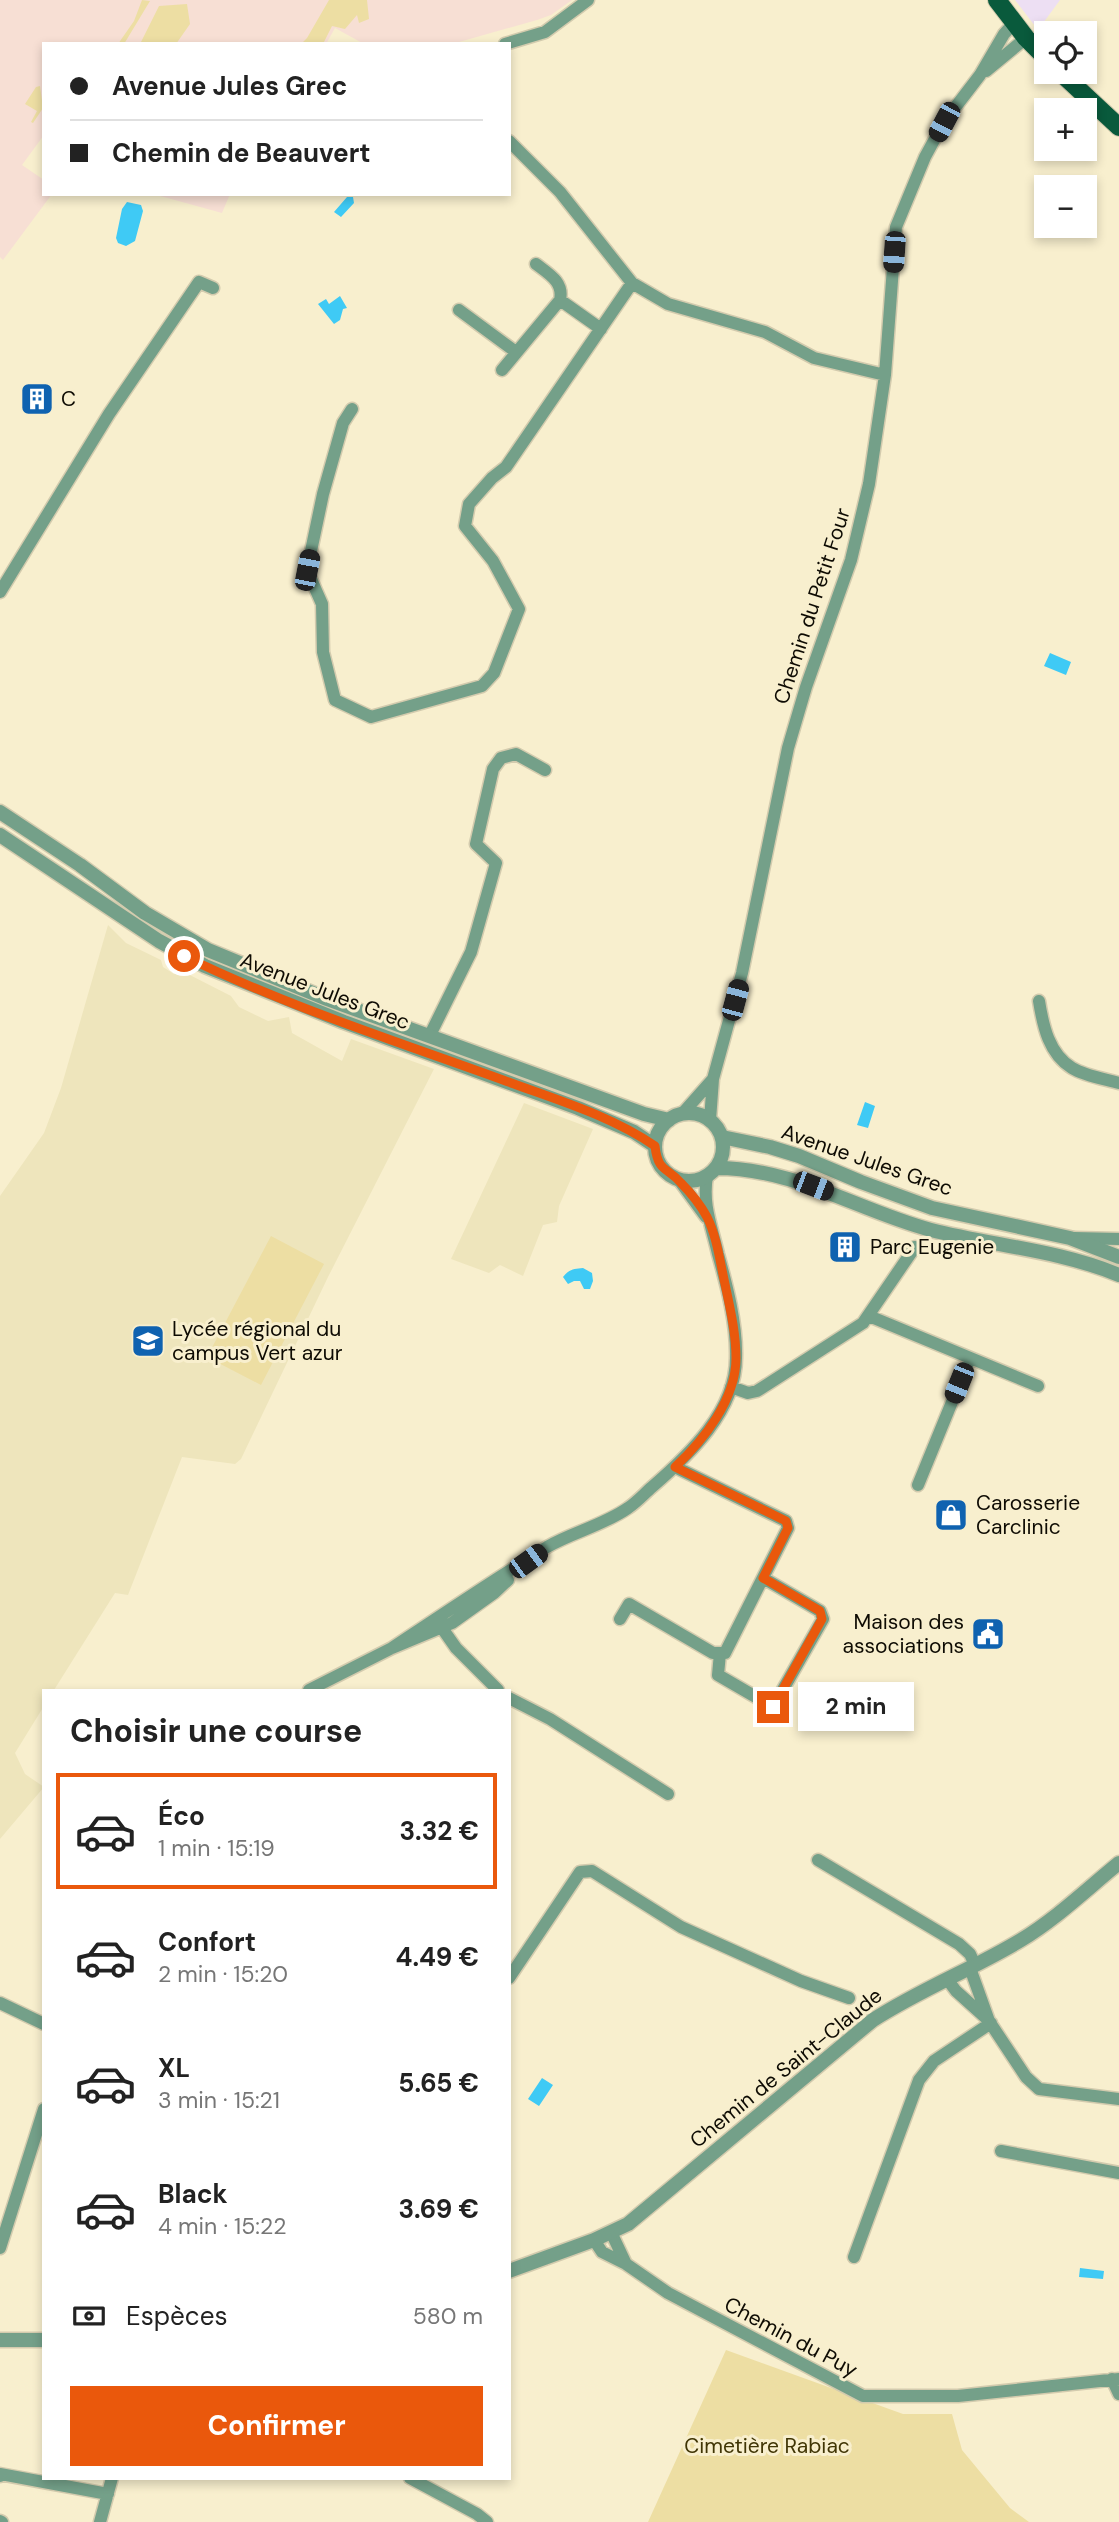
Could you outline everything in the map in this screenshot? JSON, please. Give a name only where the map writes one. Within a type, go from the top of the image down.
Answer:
[{"type":"main road","points":[[997,0],[1034,46]]},
{"type":"main road","points":[[1073,84],[1119,127]]},
{"type":"street","points":[[511,42],[545,32],[588,0]]},
{"type":"street","name":"Chemin du Petit Four","points":[[710,1120],[713,1079],[742,973],[788,748],[850,560],[869,484],[885,375],[896,227],[920,167],[944,122],[980,75],[1004,34],[1014,23]]},
{"type":"street","name":"Chemin du Petit Four","points":[[980,75],[1026,38]]},
{"type":"street","points":[[511,143],[560,192],[632,283],[668,304],[765,332],[814,358],[885,375]]},
{"type":"street","points":[[502,370],[561,300],[558,281],[536,264]]},
{"type":"street","points":[[0,592],[109,414],[200,282],[213,288]]},
{"type":"street","points":[[352,409],[343,423],[323,494],[307,570],[322,604],[323,652],[335,700],[371,717],[482,685],[494,673],[519,608],[493,561],[465,526],[469,504],[492,478],[506,467],[632,283]]},
{"type":"street","points":[[561,300],[601,329]]},
{"type":"street","points":[[459,310],[516,352]]},
{"type":"street","name":"Avenue Jules Grec","points":[[430,1035],[471,952],[496,863],[476,844],[492,769],[501,758],[516,754],[545,770]]},
{"type":"street","name":"Avenue Jules Grec","points":[[0,812],[156,920],[208,950],[292,986],[644,1114],[676,1117]]},
{"type":"street","name":"Avenue Jules Grec","points":[[0,835],[159,941],[205,966],[344,1023],[578,1108],[634,1132],[655,1146]]},
{"type":"street","points":[[1039,1001],[1042,1020],[1056,1054],[1072,1069],[1119,1083]]},
{"type":"street","name":"Chemin du Petit Four","points":[[676,1117],[713,1079]]},
{"type":"street","points":[[392,1648],[574,1532],[628,1508],[675,1467],[695,1446],[720,1412],[731,1387],[736,1357],[733,1324],[718,1252],[706,1217],[705,1186],[721,1159],[722,1138],[710,1120],[701,1115],[676,1117],[662,1127],[655,1146],[656,1154],[663,1169],[679,1180],[706,1217]]},
{"type":"street","name":"Avenue Jules Grec","points":[[722,1138],[770,1147],[799,1156],[932,1208],[1070,1238],[1119,1257]]},
{"type":"street","name":"Avenue Jules Grec","points":[[712,1172],[741,1168],[788,1177],[924,1228],[1073,1259],[1119,1275]]},
{"type":"street","points":[[679,1180],[689,1181],[712,1172]]},
{"type":"street","points":[[1070,1238],[1119,1239]]},
{"type":"street","points":[[731,1387],[748,1393],[757,1391],[863,1323],[915,1247]]},
{"type":"street","points":[[869,1316],[1038,1386]]},
{"type":"street","points":[[918,1485],[970,1358]]},
{"type":"street","points":[[620,1619],[629,1604],[713,1653],[725,1653],[788,1528],[786,1521],[675,1467]]},
{"type":"street","points":[[311,1689],[392,1648],[442,1628],[494,1594],[528,1561]]},
{"type":"street","points":[[720,1653],[718,1675],[773,1707],[822,1619],[820,1611],[763,1578]]},
{"type":"street","points":[[442,1628],[456,1648],[497,1689]]},
{"type":"street","points":[[511,1699],[550,1719],[667,1794]]},
{"type":"street","points":[[818,1860],[960,1944],[970,1954],[990,2022]]},
{"type":"street","name":"Chemin de Saint-Claude","points":[[511,2270],[594,2240],[628,2224],[873,2020],[1038,1930],[1119,1863]]},
{"type":"street","points":[[511,1976],[580,1872],[586,1870],[592,1871],[681,1927],[801,1981],[849,1998]]},
{"type":"street","points":[[947,1979],[956,1991],[990,2022],[1026,2077],[1039,2089],[1119,2099]]},
{"type":"street","points":[[0,2003],[42,2023]]},
{"type":"street","points":[[854,2258],[919,2080],[934,2061],[990,2022]]},
{"type":"street","points":[[0,2248],[42,2115]]},
{"type":"street","points":[[1001,2151],[1119,2173]]},
{"type":"street","points":[[611,2232],[626,2264]]},
{"type":"street","name":"Chemin du Puy","points":[[594,2240],[602,2252],[626,2264],[668,2293],[863,2396],[958,2396],[1115,2379]]},
{"type":"street","points":[[0,2340],[42,2340]]},
{"type":"street","points":[[1115,2379],[1119,2394]]},
{"type":"street","points":[[0,2475],[108,2494]]},
{"type":"street","points":[[100,2522],[112,2480]]},
{"type":"street","points":[[414,2480],[487,2522]]},
{"type":"shaded area","points":[[0,0],[572,0],[551,15],[459,42],[360,42],[335,28],[327,42],[42,42],[42,138],[22,165],[42,179],[42,196],[51,196],[3,260],[0,257]]},
{"type":"shaded area","points":[[1015,0],[1060,0],[1045,21],[1034,21],[1034,25]]},
{"type":"shaded area","points":[[160,196],[229,196],[222,213]]},
{"type":"shaded area","name":"Lycée régional du campus Vert azur","points":[[108,925],[126,943],[161,960],[163,967],[174,974],[182,971],[231,996],[239,1007],[268,1021],[289,1017],[292,1033],[342,1061],[351,1039],[434,1069],[328,1277],[241,1459],[235,1464],[182,1457],[128,1595],[115,1593],[55,1689],[42,1689],[42,1709],[15,1753],[25,1774],[42,1786],[42,1789],[0,1839],[0,1196],[44,1133],[61,1088]]},
{"type":"shaded area","points":[[524,1103],[593,1129],[559,1206],[557,1222],[543,1225],[523,1276],[500,1265],[489,1273],[451,1259]]},
{"type":"green space","points":[[142,0],[150,1],[125,42],[119,42],[134,21]]},
{"type":"green space","points":[[329,0],[367,0],[369,19],[359,23],[357,15],[345,29],[332,26],[324,42],[303,42]]},
{"type":"green space","points":[[187,4],[190,24],[177,42],[141,42],[159,6]]},
{"type":"green space","points":[[40,86],[42,110],[33,123],[31,122],[37,111],[25,104],[36,87]]},
{"type":"green space","points":[[271,1236],[324,1264],[261,1385],[207,1357]]},
{"type":"green space","name":"Cimetière Rabiac","points":[[726,2350],[903,2414],[952,2414],[962,2450],[1010,2508],[1029,2522],[648,2522]]},
{"type":"water","points":[[347,197],[353,197],[354,203],[341,217],[334,212]]},
{"type":"water","points":[[127,202],[141,205],[143,211],[135,241],[126,246],[118,243],[116,238],[122,209]]},
{"type":"water","points":[[340,296],[347,308],[343,309],[340,320],[334,324],[318,304],[326,299],[329,304]]},
{"type":"water","points":[[1050,653],[1071,662],[1066,675],[1044,666]]},
{"type":"water","points":[[865,1102],[875,1106],[868,1128],[857,1125]]},
{"type":"water","points":[[583,1268],[592,1273],[590,1289],[584,1289],[580,1281],[568,1284],[563,1277],[574,1269]]},
{"type":"water","points":[[542,2078],[553,2085],[539,2106],[528,2099]]},
{"type":"water","points":[[1080,2268],[1104,2271],[1103,2279],[1079,2277]]},
{"type":"place","name":"C","points":[[37,399]]},
{"type":"place","name":"Parc Eugenie","points":[[845,1247]]},
{"type":"place","name":"Lycée régional du campus Vert azur","points":[[148,1341]]},
{"type":"place","name":"Carosserie Carclinic","points":[[951,1515]]},
{"type":"place","name":"Maison des associations","points":[[988,1634]]},
{"type":"route","points":[[184,956],[344,1023],[578,1108],[634,1132],[655,1146],[663,1169],[679,1180],[706,1217],[718,1252],[733,1324],[736,1357],[731,1387],[720,1412],[695,1446],[675,1467],[786,1521],[788,1528],[763,1578],[820,1611],[822,1619],[773,1707]]}]
